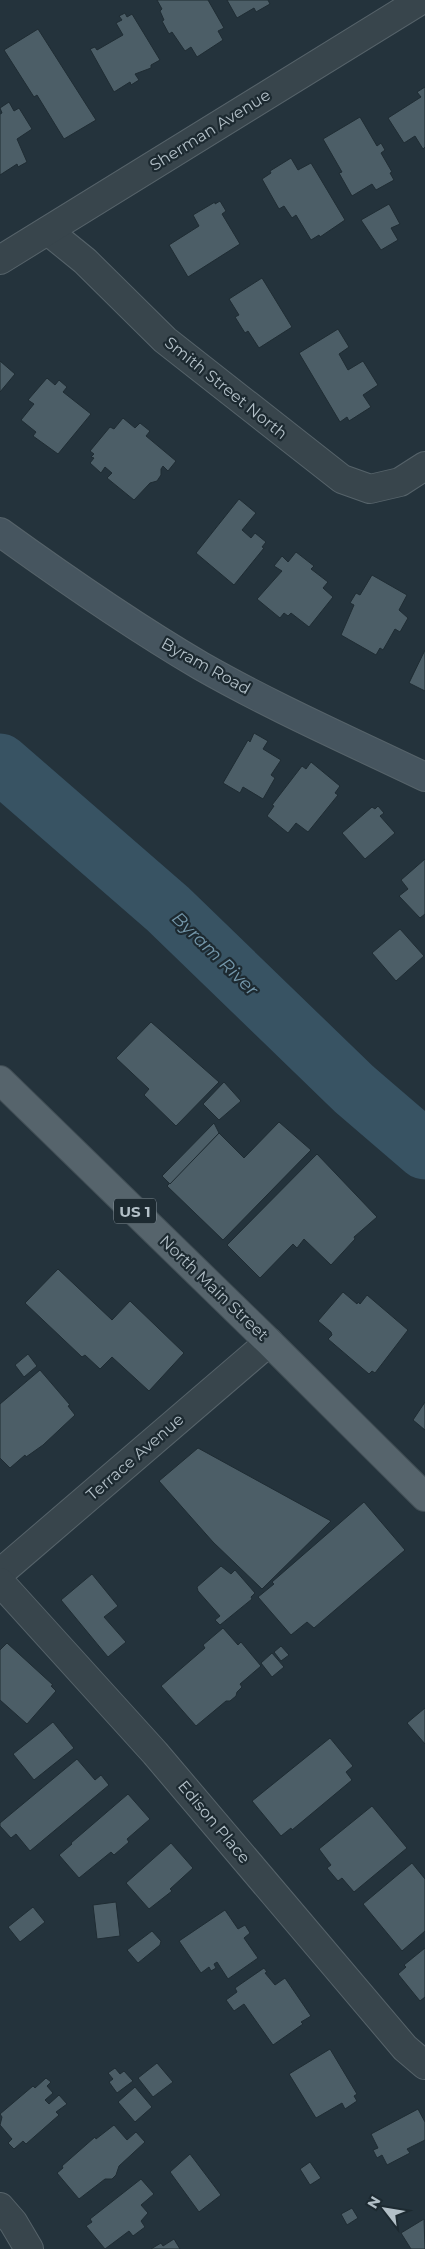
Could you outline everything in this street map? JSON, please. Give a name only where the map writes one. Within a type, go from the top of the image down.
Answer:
[{"type":"main road","name":"Byram Road","points":[[0,532],[111,611],[202,666],[425,777]]},
{"type":"main road","name":"North Main Street","points":[[0,1080],[425,1497]]},
{"type":"street","name":"Sherman Avenue","points":[[0,260],[421,0]]},
{"type":"street","name":"Smith Street North","points":[[48,231],[85,261],[165,340],[342,479],[370,489],[400,482],[425,466]]},
{"type":"street","name":"Terrace Avenue","points":[[0,1573],[269,1342]]},
{"type":"street","name":"Edison Place","points":[[0,1582],[156,1753],[405,2048],[425,2065]]},
{"type":"street","points":[[0,2207],[13,2222],[29,2249]]},
{"type":"building","points":[[157,0],[208,0],[224,28],[218,31],[223,40],[197,57],[191,47],[185,51],[172,32],[169,34],[162,21],[164,20],[160,11],[162,9]]},
{"type":"building","points":[[227,0],[268,0],[270,4],[256,12],[254,8],[237,18]]},
{"type":"building","points":[[125,13],[127,17],[132,14],[160,60],[151,65],[151,68],[135,74],[139,80],[131,85],[130,82],[114,92],[90,49],[95,47],[97,50],[123,35],[116,23],[122,20],[119,16]]},
{"type":"building","points":[[38,29],[96,120],[64,139],[37,95],[34,97],[4,50]]},
{"type":"building","points":[[425,87],[425,147],[423,149],[415,136],[404,143],[388,118],[421,97],[417,92]]},
{"type":"building","points":[[9,102],[14,111],[19,108],[32,129],[17,139],[27,162],[18,167],[17,164],[0,175],[0,114],[2,113],[0,108]]},
{"type":"building","points":[[360,117],[377,146],[381,143],[385,150],[381,153],[392,172],[390,173],[394,180],[376,190],[372,184],[352,196],[339,173],[342,172],[323,139]]},
{"type":"building","points":[[291,158],[298,170],[311,163],[345,220],[320,237],[319,235],[311,240],[296,215],[292,218],[284,206],[279,209],[262,179],[271,173],[270,171]]},
{"type":"building","points":[[220,201],[226,211],[222,214],[240,244],[188,277],[169,245],[199,226],[193,215]]},
{"type":"building","points":[[389,204],[400,224],[391,228],[398,240],[381,250],[361,220]]},
{"type":"building","points":[[262,278],[292,327],[259,348],[248,331],[245,333],[235,317],[239,315],[229,299]]},
{"type":"building","points":[[338,329],[349,347],[339,354],[348,370],[363,361],[378,385],[363,395],[371,407],[349,421],[347,417],[340,422],[299,353]]},
{"type":"building","points":[[0,361],[15,374],[0,392]]},
{"type":"building","points":[[47,378],[55,385],[59,380],[67,387],[63,392],[91,414],[58,454],[33,436],[36,432],[21,420],[34,404],[28,400]]},
{"type":"building","points":[[123,418],[135,428],[140,423],[150,431],[146,436],[176,461],[168,471],[163,466],[157,481],[150,483],[134,500],[107,478],[112,473],[105,467],[101,473],[90,463],[94,458],[91,457],[94,454],[90,451],[110,427],[114,429]]},
{"type":"building","points":[[239,499],[256,513],[242,530],[251,538],[255,533],[266,542],[262,547],[264,548],[234,585],[196,553]]},
{"type":"building","points":[[296,552],[314,566],[311,569],[328,582],[323,588],[333,597],[309,627],[291,613],[288,616],[284,613],[280,618],[257,599],[282,571],[274,566],[282,556],[288,562]]},
{"type":"building","points":[[372,575],[407,595],[399,610],[408,618],[400,632],[395,629],[383,650],[380,648],[376,655],[341,635],[354,605],[350,603],[356,593],[360,595]]},
{"type":"building","points":[[425,650],[425,691],[409,683]]},
{"type":"building","points":[[254,733],[268,741],[263,749],[281,760],[271,775],[275,778],[263,799],[243,787],[240,793],[223,783]]},
{"type":"building","points":[[311,762],[340,786],[335,793],[338,795],[308,832],[296,823],[288,833],[267,816],[274,806],[272,805],[302,766],[306,769]]},
{"type":"building","points":[[378,806],[384,813],[380,816],[395,833],[365,859],[342,833],[372,807],[375,809]]},
{"type":"building","points":[[425,859],[425,914],[420,918],[399,896],[408,889],[401,880]]},
{"type":"building","points":[[400,929],[424,956],[396,981],[372,953]]},
{"type":"building","points":[[151,1022],[219,1082],[176,1126],[144,1095],[149,1089],[116,1058]]},
{"type":"building","points":[[224,1082],[241,1101],[219,1120],[203,1104]]},
{"type":"building","points":[[279,1122],[311,1150],[223,1240],[167,1186],[219,1133],[244,1158]]},
{"type":"building","points":[[214,1123],[219,1133],[170,1184],[162,1176]]},
{"type":"building","points":[[317,1154],[377,1217],[354,1237],[355,1239],[331,1265],[304,1239],[297,1248],[293,1244],[260,1278],[227,1245]]},
{"type":"building","points":[[58,1269],[112,1320],[130,1301],[184,1353],[149,1391],[112,1357],[100,1369],[85,1355],[82,1357],[25,1303]]},
{"type":"building","points":[[343,1292],[357,1304],[358,1302],[360,1304],[367,1295],[408,1330],[375,1373],[372,1371],[369,1374],[328,1339],[332,1335],[331,1332],[318,1321]]},
{"type":"building","points":[[28,1354],[37,1366],[24,1377],[15,1365]]},
{"type":"building","points":[[40,1370],[70,1405],[68,1406],[75,1415],[43,1445],[26,1457],[25,1455],[10,1468],[0,1458],[0,1404]]},
{"type":"building","points":[[425,1402],[425,1430],[413,1420]]},
{"type":"building","points":[[198,1448],[331,1521],[262,1589],[213,1542],[159,1481]]},
{"type":"building","points":[[364,1502],[405,1550],[314,1628],[307,1622],[291,1635],[258,1597],[274,1584],[272,1582]]},
{"type":"building","points":[[221,1566],[231,1574],[235,1570],[255,1593],[251,1597],[252,1599],[220,1625],[215,1620],[220,1616],[198,1591],[197,1587]]},
{"type":"building","points":[[92,1574],[118,1606],[104,1617],[126,1642],[108,1657],[61,1600]]},
{"type":"building","points":[[223,1628],[238,1645],[241,1642],[261,1666],[240,1684],[242,1687],[236,1696],[230,1701],[226,1701],[196,1726],[161,1686],[205,1648],[203,1645]]},
{"type":"building","points":[[7,1643],[53,1685],[51,1686],[56,1691],[27,1724],[0,1700],[0,1650]]},
{"type":"building","points":[[281,1646],[289,1655],[281,1661],[274,1652]]},
{"type":"building","points":[[272,1653],[284,1667],[272,1677],[261,1663]]},
{"type":"building","points":[[425,1708],[425,1744],[407,1723]]},
{"type":"building","points":[[53,1722],[74,1748],[34,1780],[13,1754]]},
{"type":"building","points":[[330,1738],[353,1766],[346,1772],[352,1780],[292,1830],[291,1828],[281,1836],[252,1801]]},
{"type":"building","points":[[77,1759],[95,1780],[101,1775],[109,1785],[30,1851],[16,1834],[11,1838],[0,1826],[0,1823]]},
{"type":"building","points":[[128,1794],[150,1819],[127,1839],[129,1842],[114,1855],[111,1852],[79,1878],[59,1855]]},
{"type":"building","points":[[372,1806],[407,1848],[354,1892],[342,1878],[338,1881],[327,1868],[331,1865],[319,1849]]},
{"type":"building","points":[[171,1843],[193,1868],[170,1889],[172,1891],[149,1909],[126,1883]]},
{"type":"building","points":[[412,1863],[425,1879],[425,1931],[402,1951],[363,1904]]},
{"type":"building","points":[[116,1902],[120,1936],[97,1939],[93,1905]]},
{"type":"building","points":[[33,1907],[45,1922],[20,1942],[8,1927]]},
{"type":"building","points":[[225,1910],[238,1929],[245,1925],[250,1933],[244,1938],[258,1958],[228,1979],[217,1962],[214,1964],[216,1968],[211,1971],[209,1967],[201,1973],[179,1941]]},
{"type":"building","points":[[152,1931],[161,1941],[160,1945],[138,1963],[127,1950]]},
{"type":"building","points":[[425,1948],[425,1997],[420,2001],[398,1974],[406,1967],[404,1965]]},
{"type":"building","points":[[264,1968],[267,1972],[265,1973],[275,1985],[285,1978],[311,2016],[301,2022],[303,2024],[273,2045],[244,2004],[234,2011],[226,2000],[237,1992],[235,1988]]},
{"type":"building","points":[[330,2049],[357,2094],[354,2096],[357,2101],[345,2109],[342,2103],[316,2118],[289,2074]]},
{"type":"building","points":[[157,2063],[173,2082],[153,2097],[138,2078]]},
{"type":"building","points":[[115,2068],[120,2074],[124,2071],[133,2081],[117,2093],[109,2082],[113,2079],[108,2073]]},
{"type":"building","points":[[46,2078],[51,2082],[47,2086],[53,2093],[45,2100],[49,2104],[59,2095],[67,2104],[56,2112],[59,2115],[26,2144],[23,2141],[14,2149],[8,2143],[12,2139],[0,2125],[2,2117],[0,2114],[33,2086],[35,2088]]},
{"type":"building","points":[[135,2087],[152,2107],[135,2122],[118,2102]]},
{"type":"building","points":[[418,2109],[425,2122],[425,2140],[407,2149],[410,2153],[387,2165],[382,2155],[377,2158],[373,2150],[378,2148],[371,2134]]},
{"type":"building","points":[[114,2125],[127,2140],[136,2132],[145,2142],[119,2166],[116,2175],[112,2179],[105,2179],[79,2199],[57,2173],[63,2168],[62,2166],[95,2137],[96,2139]]},
{"type":"building","points":[[190,2154],[221,2195],[199,2212],[170,2172]]},
{"type":"building","points":[[310,2162],[321,2178],[310,2185],[300,2169]]},
{"type":"building","points":[[141,2179],[154,2194],[141,2205],[148,2213],[141,2221],[145,2227],[133,2236],[129,2231],[105,2249],[86,2226],[92,2222],[90,2219]]},
{"type":"building","points":[[352,2208],[358,2218],[347,2225],[341,2214]]},
{"type":"building","points":[[424,2219],[425,2249],[411,2249],[401,2233]]},
{"type":"building","points":[[174,2239],[180,2249],[151,2249],[161,2243],[163,2246]]},
{"type":"waterway","name":"Byram River","points":[[0,763],[168,909],[354,1089],[425,1150]]}]
